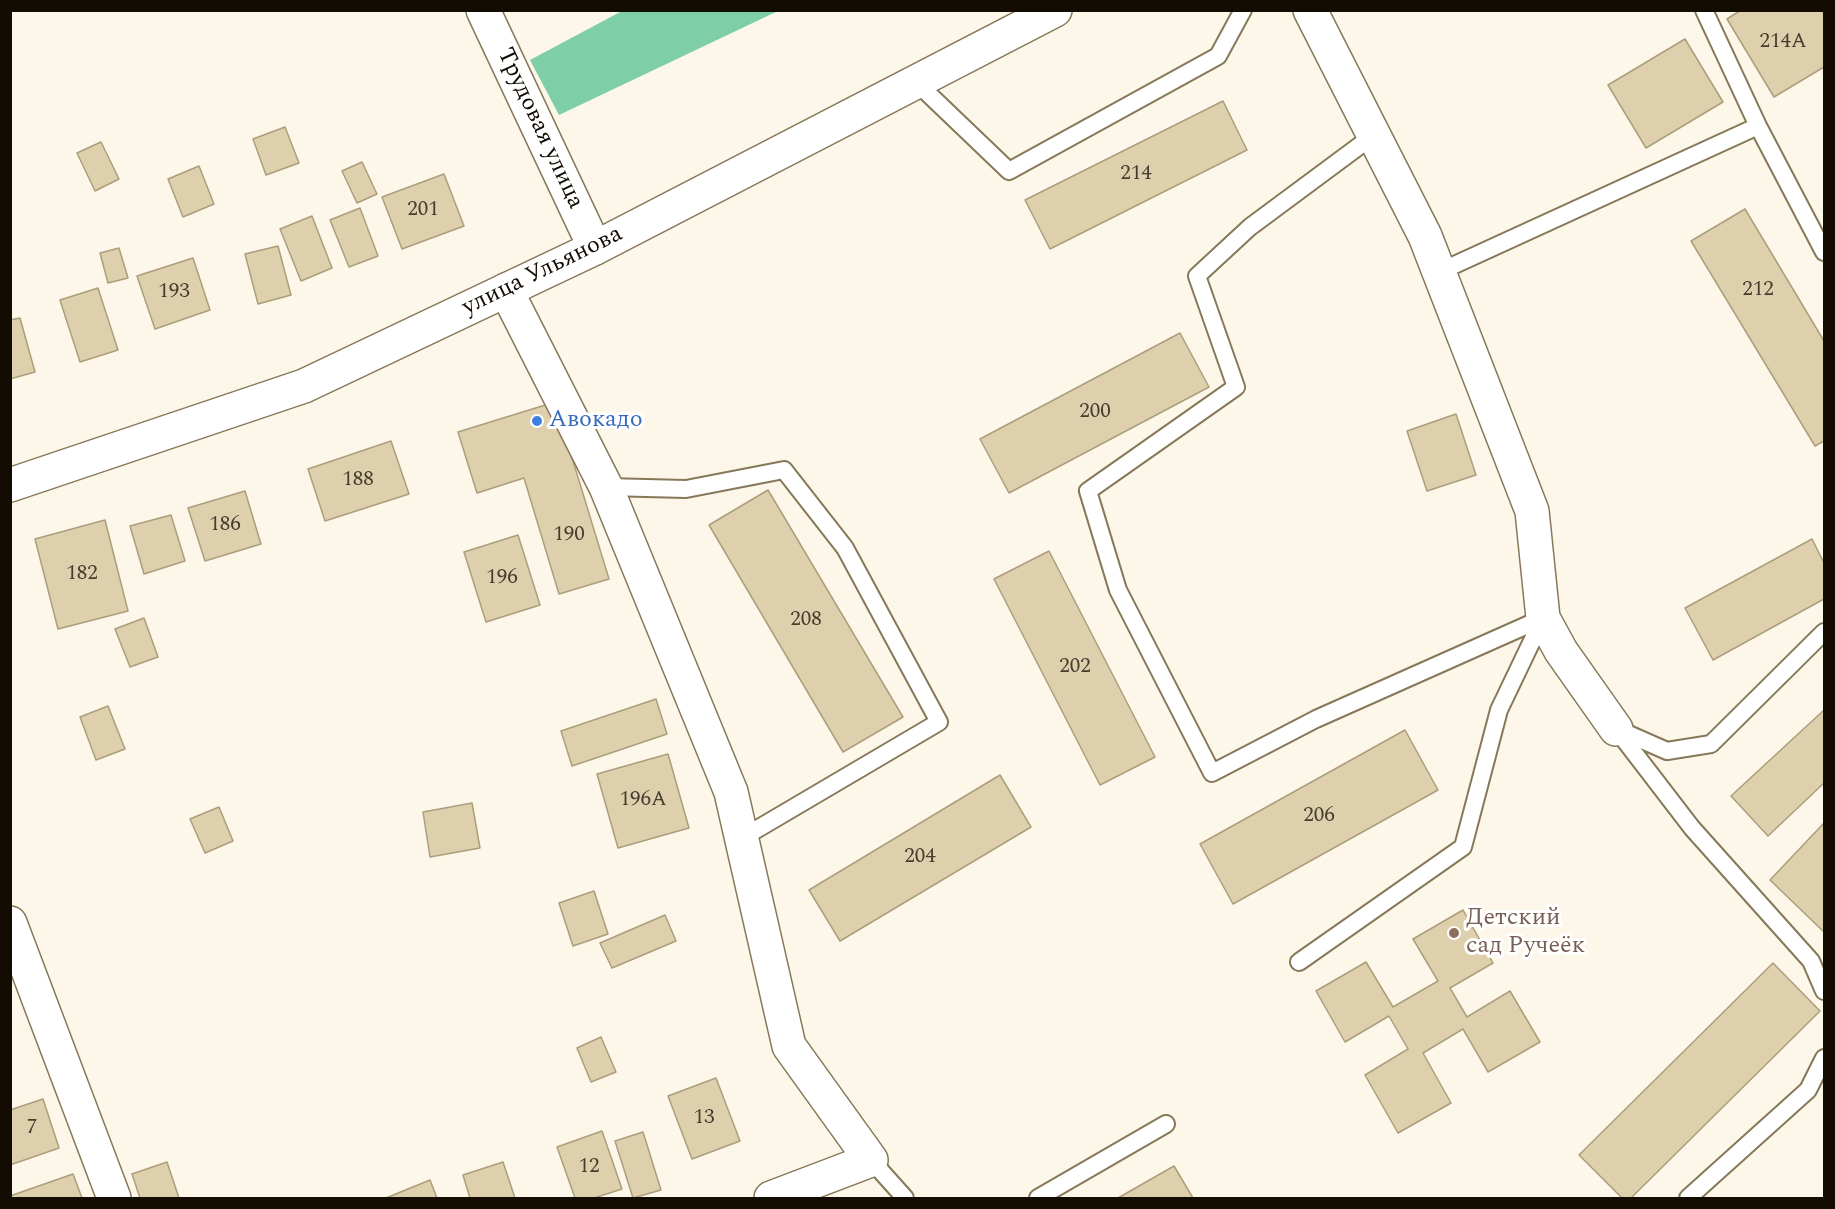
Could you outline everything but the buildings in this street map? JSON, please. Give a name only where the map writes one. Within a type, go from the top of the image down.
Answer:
[{"type":"street","name":"Трудовая улица","points":[[483,10],[595,248]]},
{"type":"street","name":"улица Ульянова","points":[[10,485],[304,386],[595,248],[1055,10]]},
{"type":"street","points":[[1310,10],[1425,236],[1532,511],[1543,618],[1561,651],[1616,729]]},
{"type":"street","points":[[506,290],[606,487],[731,792],[789,1046],[871,1160],[771,1198]]},
{"type":"street","points":[[10,923],[114,1198]]},
{"type":"lane","points":[[916,82],[1009,171],[1218,56],[1243,10]]},
{"type":"lane","points":[[1704,10],[1758,126],[1824,252]]},
{"type":"lane","points":[[1439,272],[1758,126]]},
{"type":"lane","points":[[1374,135],[1250,227],[1197,276],[1236,387],[1088,491],[1118,590],[1212,773],[1316,719],[1543,618]]},
{"type":"lane","points":[[606,487],[686,489],[784,470],[845,548],[939,722],[742,838]]},
{"type":"lane","points":[[1299,962],[1463,847],[1499,710],[1543,618]]},
{"type":"lane","points":[[1616,729],[1667,751],[1712,744],[1824,632]]},
{"type":"lane","points":[[1616,729],[1692,828],[1811,960],[1824,991]]},
{"type":"lane","points":[[1688,1198],[1808,1090],[1824,1058]]},
{"type":"lane","points":[[1038,1198],[1166,1124]]},
{"type":"lane","points":[[871,1160],[905,1198]]},
{"type":"green space","points":[[622,11],[778,11],[559,115],[530,60]]},
{"type":"place","name":"Авокадо","points":[[537,421]]},
{"type":"place","name":"Детский сад Ручеёк","points":[[1454,933]]}]
